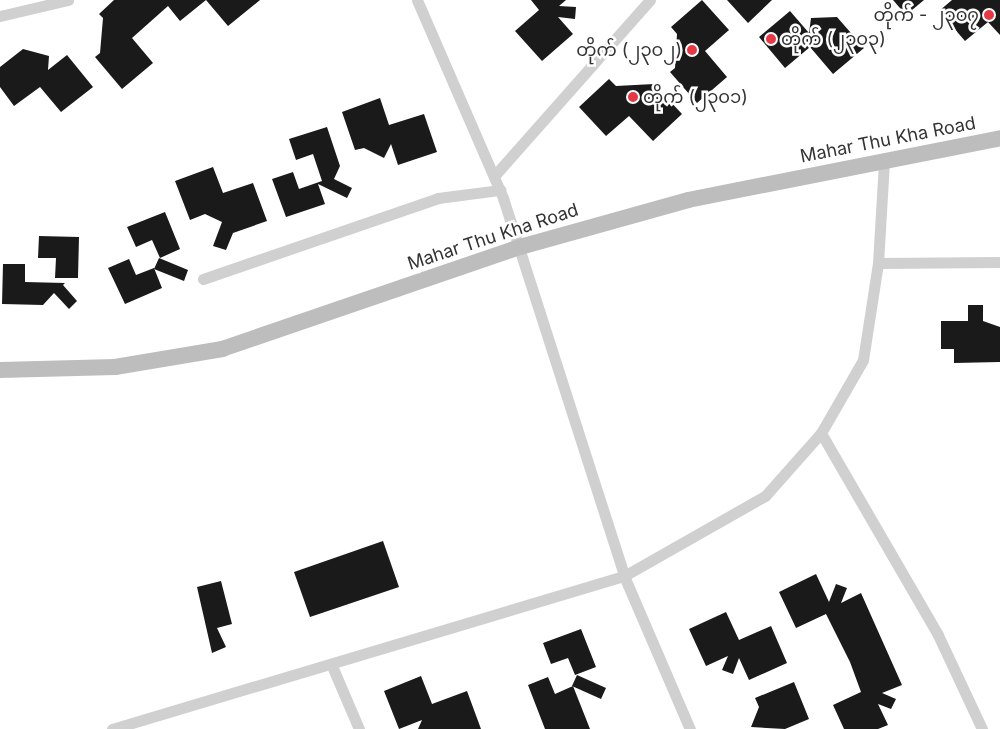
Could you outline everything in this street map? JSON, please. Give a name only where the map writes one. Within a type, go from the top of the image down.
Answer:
[{"type":"main road","name":"Mahar Thu Kha Road","points":[[0,370],[114,367],[222,349],[520,247],[688,200],[1000,138]]},
{"type":"street","points":[[0,16],[68,0]]},
{"type":"street","points":[[416,0],[500,190],[520,247],[624,576],[690,729]]},
{"type":"street","points":[[494,175],[650,0]]},
{"type":"street","points":[[112,729],[332,666],[624,576],[765,496],[820,433],[863,360],[878,263],[884,162]]},
{"type":"street","points":[[203,279],[438,198],[500,190]]},
{"type":"street","points":[[878,263],[1000,262]]},
{"type":"street","points":[[820,433],[938,635],[982,729]]},
{"type":"street","points":[[332,666],[359,729]]},
{"type":"building","points":[[114,0],[206,0],[180,21],[168,6],[132,38],[153,63],[122,89],[95,57],[100,53],[103,18],[99,14]]},
{"type":"building","points":[[206,0],[260,0],[228,26]]},
{"type":"building","points":[[531,0],[566,0],[559,6],[576,7],[575,19],[558,17],[573,34],[542,61],[515,31],[539,10]]},
{"type":"building","points":[[702,0],[729,30],[705,51],[727,77],[697,103],[670,72],[675,68],[677,34],[671,27]]},
{"type":"building","points":[[727,0],[772,0],[748,23]]},
{"type":"building","points":[[893,0],[924,0],[906,15]]},
{"type":"building","points":[[952,0],[1000,0],[1000,35],[988,22],[965,41],[939,11]]},
{"type":"building","points":[[790,11],[809,33],[811,18],[837,17],[864,48],[833,74],[810,47],[785,68],[759,37]]},
{"type":"building","points":[[23,49],[49,56],[48,70],[67,55],[93,87],[61,112],[40,87],[14,106],[0,87],[0,67]]},
{"type":"building","points":[[609,79],[616,86],[654,84],[682,114],[653,141],[629,116],[606,136],[579,107]]},
{"type":"building","points":[[380,98],[389,125],[424,114],[437,152],[398,165],[391,144],[384,158],[364,148],[355,150],[342,112]]},
{"type":"building","points":[[327,127],[340,166],[334,179],[352,188],[347,198],[318,184],[325,204],[286,217],[272,179],[293,172],[299,189],[322,181],[313,154],[296,160],[289,139]]},
{"type":"building","points":[[213,167],[223,193],[253,183],[267,221],[233,233],[226,250],[213,246],[222,222],[205,214],[190,220],[175,181]]},
{"type":"building","points":[[165,212],[180,249],[160,258],[152,240],[136,247],[127,227]]},
{"type":"building","points":[[39,236],[79,237],[78,278],[55,278],[56,258],[38,258]]},
{"type":"building","points":[[159,258],[188,270],[184,281],[154,269]]},
{"type":"building","points":[[129,259],[136,275],[154,268],[162,288],[125,304],[108,268]]},
{"type":"building","points":[[3,264],[25,264],[25,282],[65,283],[63,285],[77,301],[69,309],[54,293],[43,305],[2,304]]},
{"type":"building","points":[[968,305],[983,305],[983,321],[1000,327],[1000,362],[954,363],[954,349],[941,349],[941,321],[968,321]]},
{"type":"building","points":[[383,541],[399,587],[310,617],[294,572]]},
{"type":"building","points":[[816,574],[829,602],[836,584],[847,588],[841,603],[861,593],[902,685],[882,693],[896,699],[891,709],[878,704],[888,725],[878,729],[844,729],[833,705],[861,692],[850,662],[826,614],[796,628],[779,592]]},
{"type":"building","points":[[221,581],[232,624],[217,628],[226,647],[212,653],[197,587]]},
{"type":"building","points":[[726,612],[739,640],[771,626],[787,663],[749,680],[739,658],[733,674],[722,670],[728,656],[706,666],[689,629]]},
{"type":"building","points":[[581,629],[596,667],[575,675],[568,658],[551,664],[543,643]]},
{"type":"building","points":[[577,675],[606,688],[601,699],[572,686]]},
{"type":"building","points":[[421,676],[432,704],[467,691],[481,729],[418,729],[422,720],[399,729],[384,691]]},
{"type":"building","points":[[548,677],[555,694],[573,686],[590,729],[545,729],[528,685]]},
{"type":"building","points":[[794,682],[809,719],[785,729],[751,727],[759,707],[755,698]]},
{"type":"place","name":"တိုက် - ၂၃၀၇","points":[[989,15]]},
{"type":"place","name":"တိုက် (၂၃၀၃)","points":[[771,39]]},
{"type":"place","name":"တိုက် (၂၃၀၂)","points":[[692,50]]},
{"type":"place","name":"တိုက် (၂၃၀၁)","points":[[633,97]]}]
